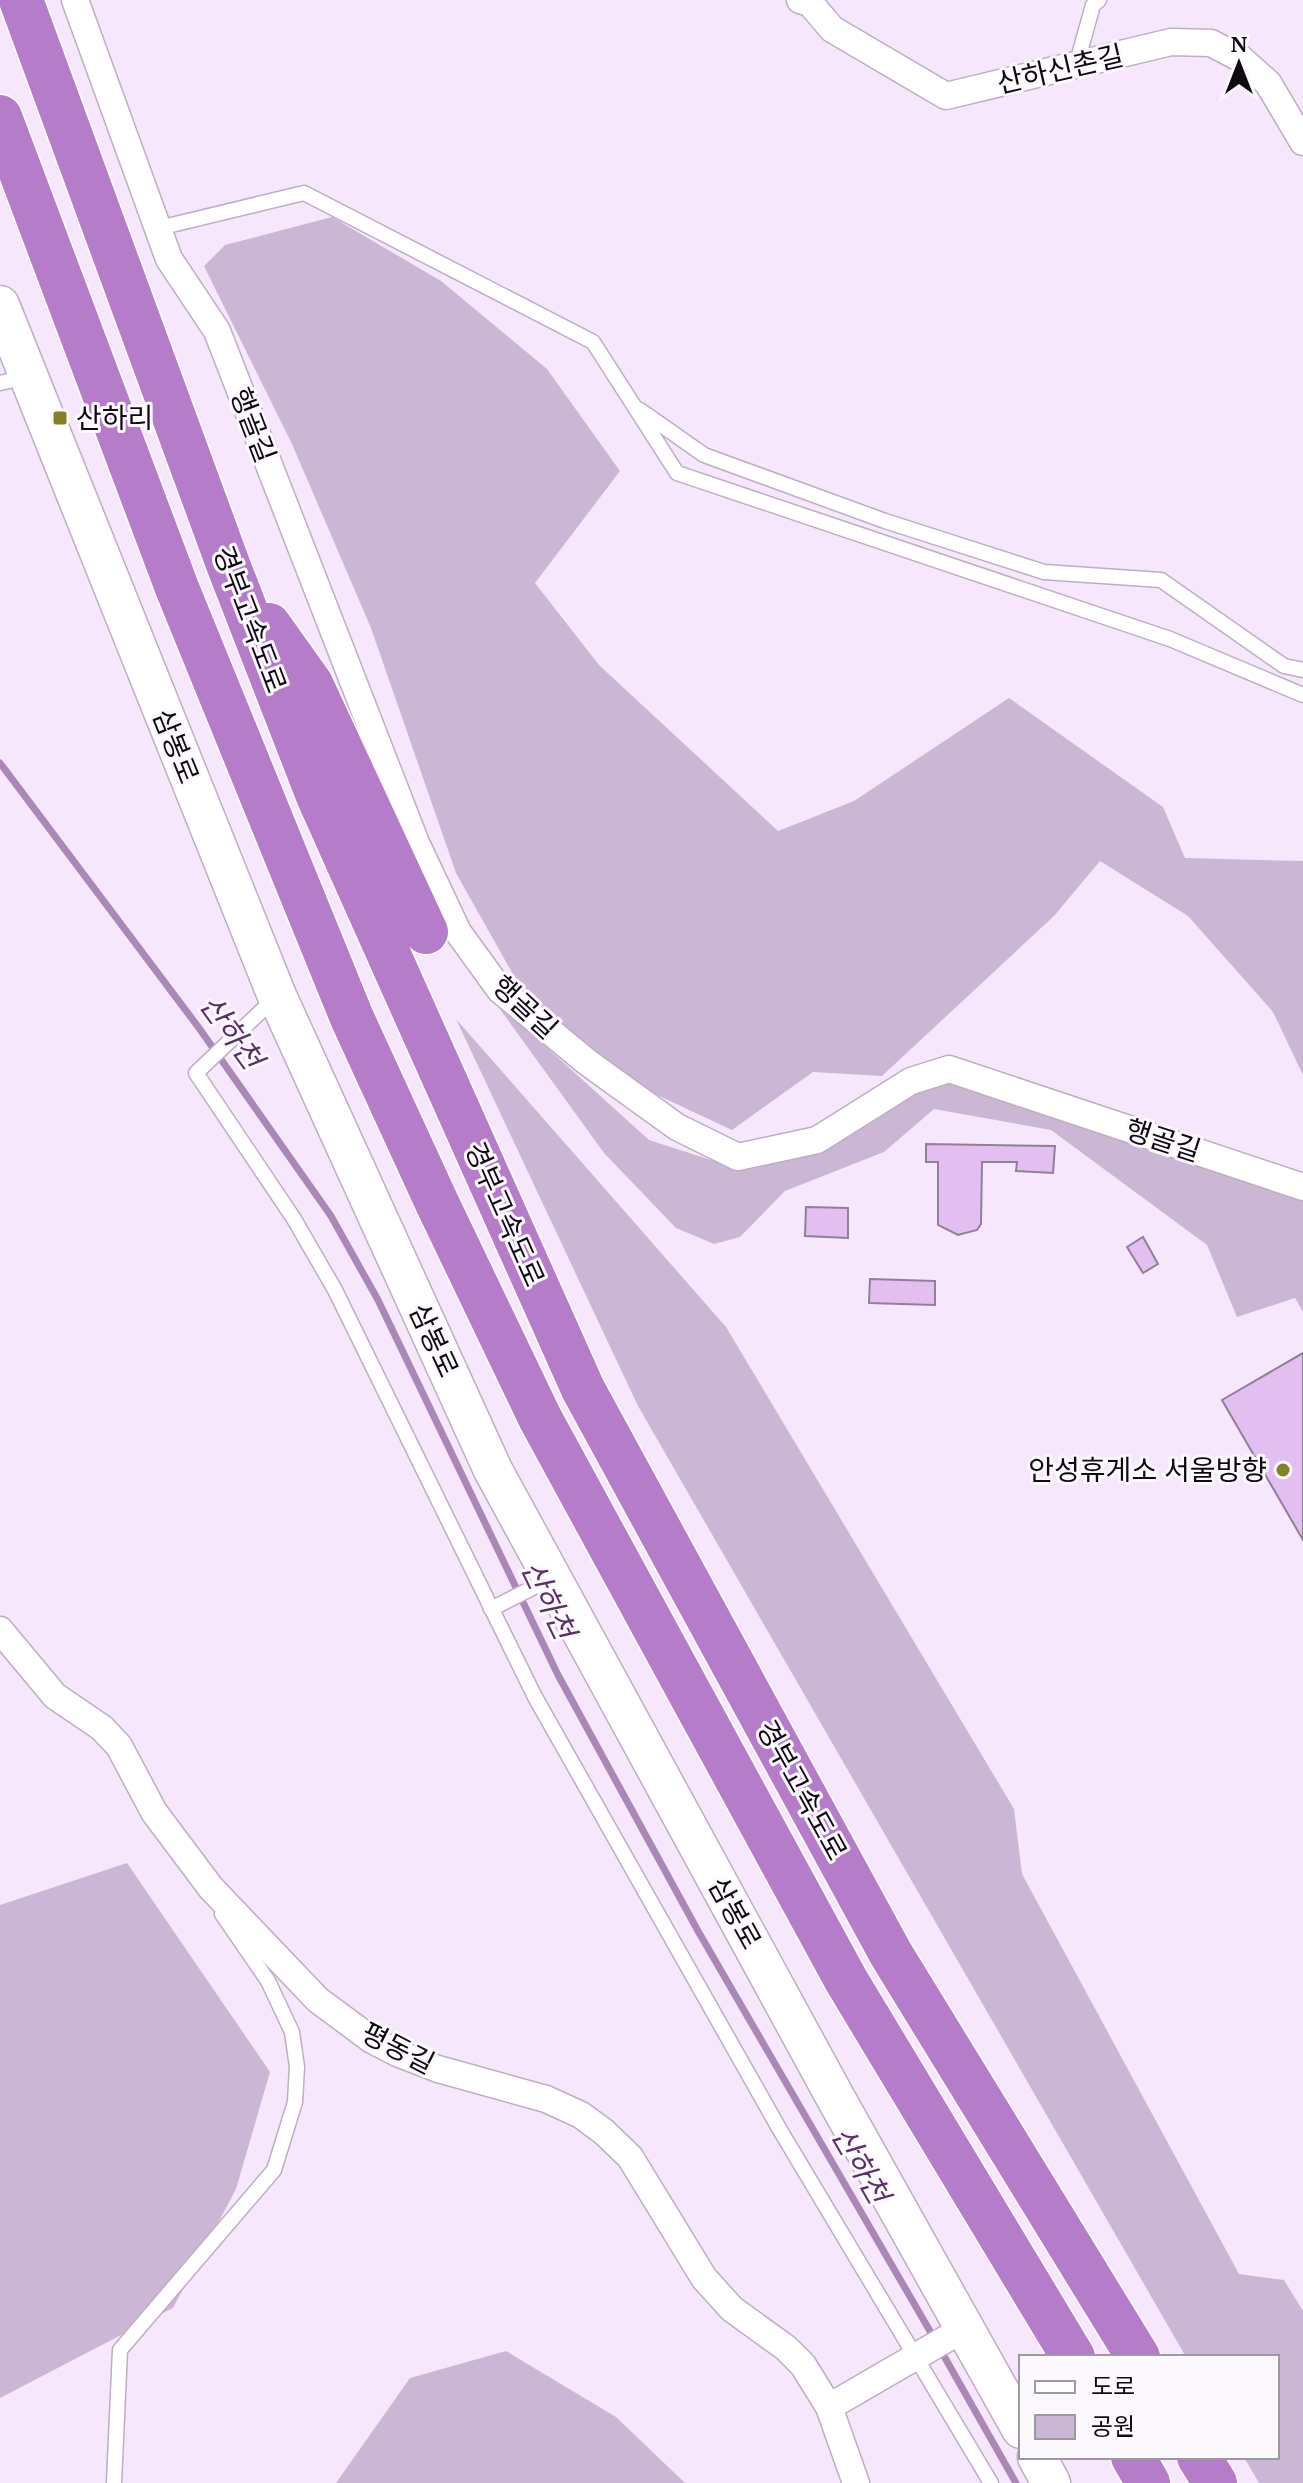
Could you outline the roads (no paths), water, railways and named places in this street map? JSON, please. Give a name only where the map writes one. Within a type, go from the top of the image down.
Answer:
[{"type":"highway","name":"경부고속도로","points":[[21,0],[229,567],[318,796],[583,1389],[891,1954],[1137,2355]]},
{"type":"highway","name":"경부고속도로","points":[[0,117],[177,588],[352,1018],[444,1218],[540,1418],[846,1980],[1072,2355]]},
{"type":"highway","points":[[229,567],[311,684],[426,932]]},
{"type":"highway","points":[[1134,2459],[1148,2483]]},
{"type":"highway","points":[[1200,2459],[1215,2483]]},
{"type":"main road","name":"삼봉로","points":[[0,305],[14,380],[277,996],[542,1583],[1019,2425]]},
{"type":"main road","points":[[1038,2459],[1051,2483]]},
{"type":"street","name":"행골길","points":[[75,0],[169,259],[217,331],[416,843],[458,932],[511,999],[587,1062],[677,1127],[738,1157],[817,1140],[911,1081],[949,1069],[1303,1187]]},
{"type":"street","name":"산하신촌길","points":[[800,0],[810,3],[832,29],[946,96],[1171,42],[1211,43],[1240,58],[1268,83],[1303,142]]},
{"type":"street","name":"평동길","points":[[0,1630],[55,1696],[102,1728],[119,1746],[154,1812],[211,1888],[318,2000],[372,2040],[438,2069],[546,2099],[581,2115],[604,2132],[630,2157],[704,2278],[732,2309],[786,2348],[803,2365],[829,2407]]},
{"type":"street","points":[[856,2483],[829,2407],[965,2328]]},
{"type":"lane","points":[[1076,66],[1093,5],[1099,0]]},
{"type":"lane","points":[[159,228],[304,193],[593,342],[677,473],[1170,639],[1303,695]]},
{"type":"lane","points":[[633,405],[704,455],[885,521],[1044,572],[1161,580],[1284,666],[1303,670]]},
{"type":"lane","points":[[277,996],[196,1073],[294,1219],[335,1290],[535,1697],[649,1902],[920,2355],[991,2483]]},
{"type":"lane","points":[[491,1609],[542,1583]]},
{"type":"lane","points":[[114,2483],[120,2350],[127,2337],[274,2170],[295,2102],[297,2067],[292,2032],[268,1981],[223,1915],[211,1888]]},
{"type":"waterway","name":"산하천","points":[[0,763],[199,1028],[331,1216],[378,1300],[558,1675],[698,1931],[934,2338]]},
{"type":"waterway","name":"산하천","points":[[940,2349],[1016,2483]]},
{"type":"place","name":"산하리","points":[[60,418]]},
{"type":"place","name":"안성휴게소 서울방향","points":[[1283,1470]]}]
